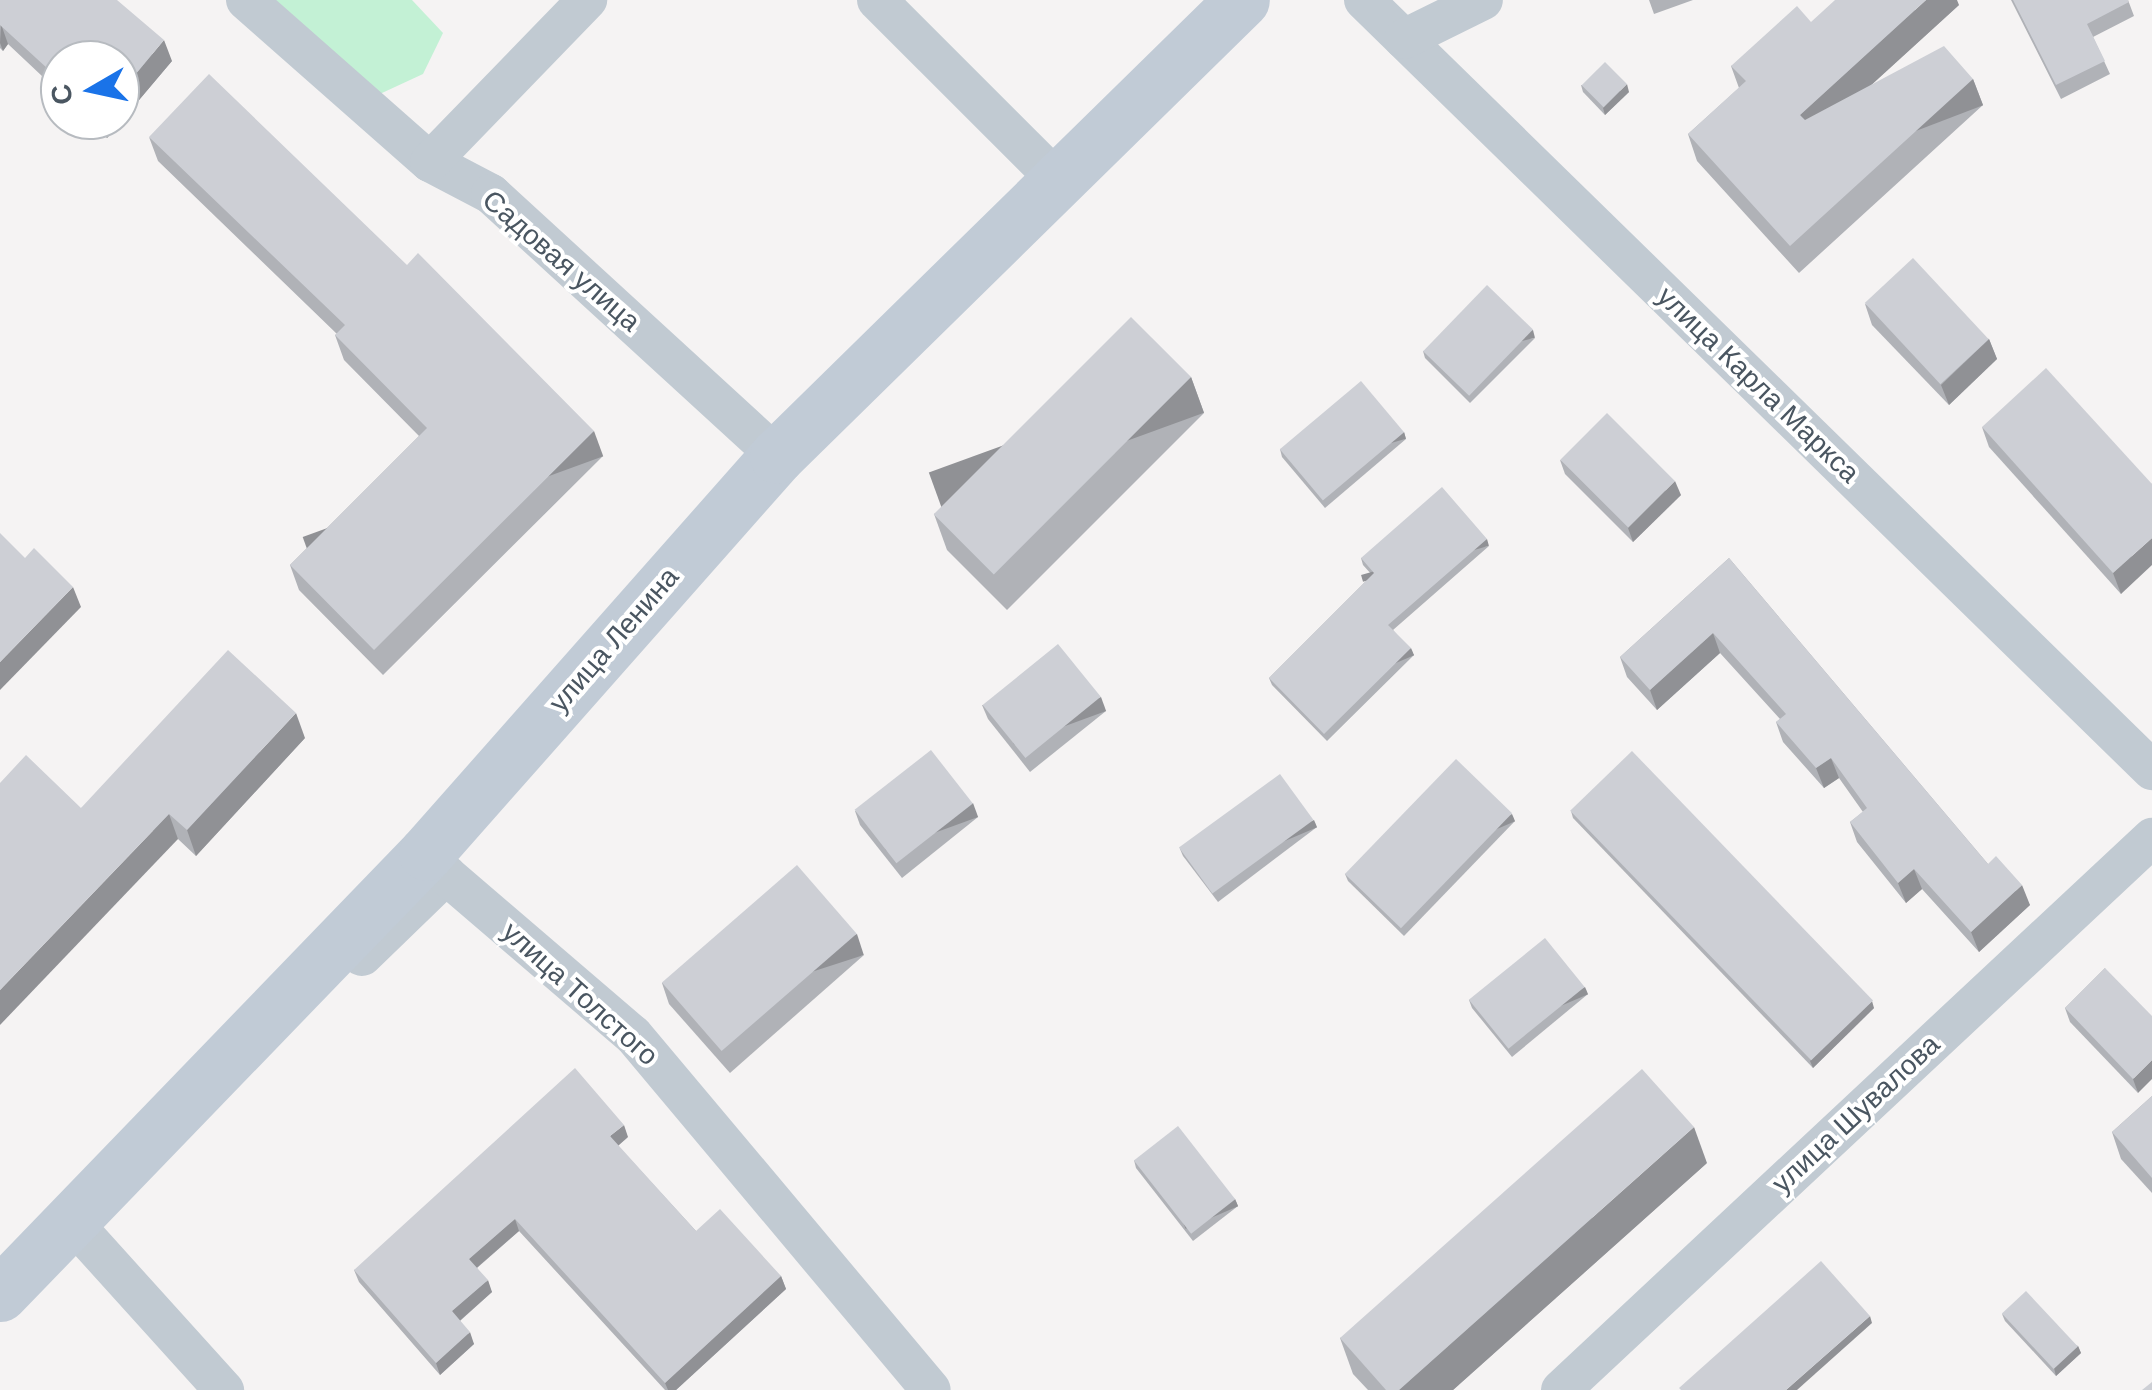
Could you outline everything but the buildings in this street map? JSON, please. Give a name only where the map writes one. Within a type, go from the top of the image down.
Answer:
[{"type":"main road","name":"улица Ленина","points":[[0,1294],[280,1006],[778,456],[1054,178],[1242,0]]},
{"type":"street","name":"Садовая улица","points":[[246,0],[430,162],[491,194],[778,456]]},
{"type":"street","points":[[430,162],[587,0]]},
{"type":"street","points":[[878,0],[1054,178]]},
{"type":"street","name":"улица Карла Маркса","points":[[1364,0],[2152,770]]},
{"type":"street","points":[[1404,39],[1483,0]]},
{"type":"street","name":"улица Шувалова","points":[[1561,1390],[2152,838]]},
{"type":"street","name":"улица Толстого","points":[[280,1006],[294,1021],[446,875],[633,1035],[931,1390]]},
{"type":"street","points":[[72,1222],[224,1390]]},
{"type":"green space","points":[[256,0],[412,0],[443,33],[423,74],[369,99]]}]
